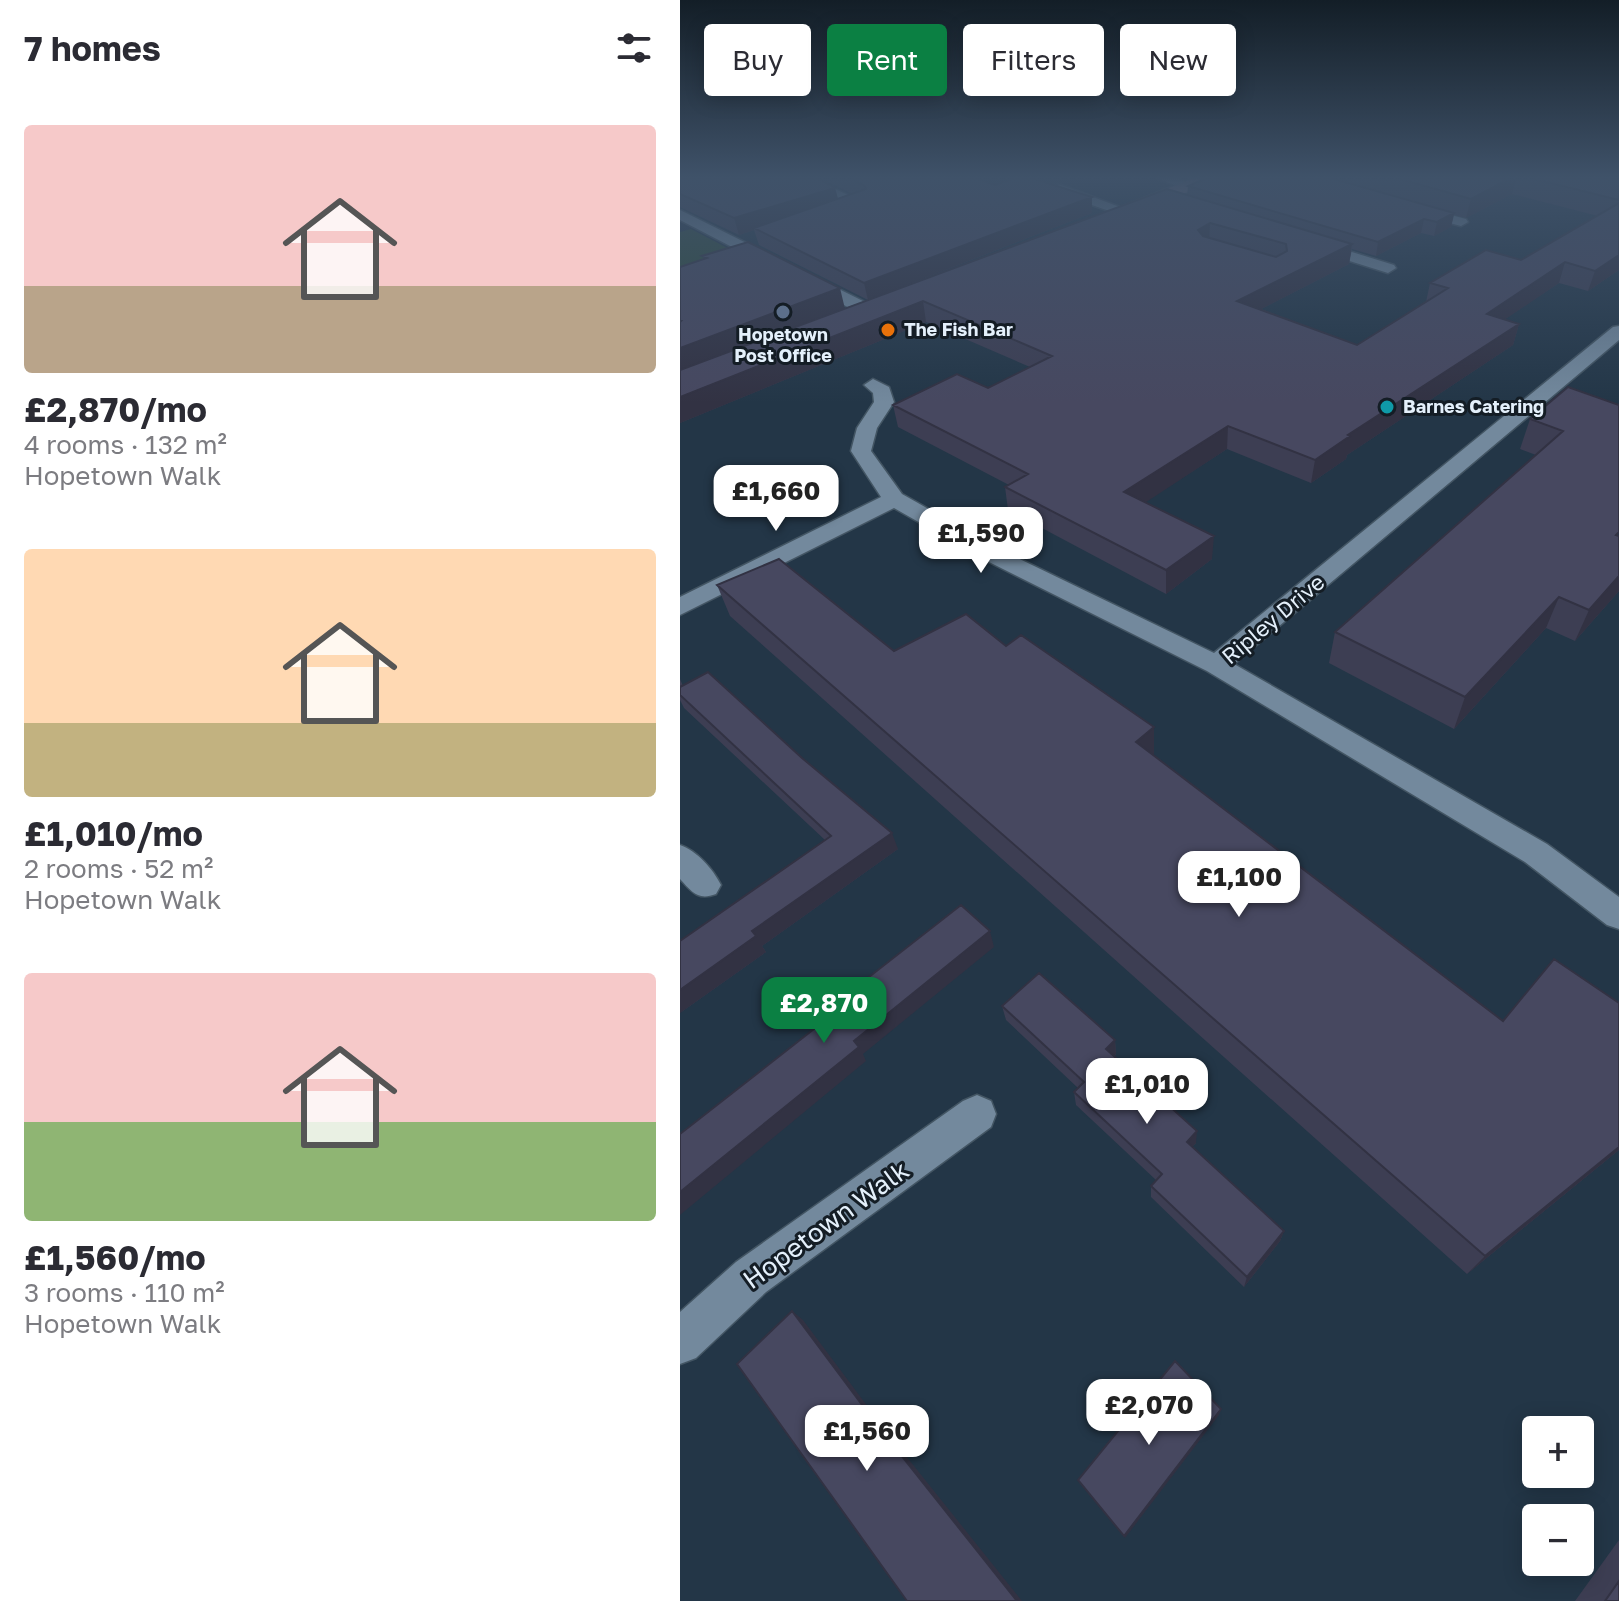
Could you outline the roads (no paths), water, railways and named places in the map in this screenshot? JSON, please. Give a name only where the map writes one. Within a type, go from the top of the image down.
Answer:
[{"type":"street","points":[[756,254],[871,312]]},
{"type":"street","points":[[1341,254],[1388,268]]},
{"type":"street","points":[[848,321],[896,302]]},
{"type":"street","name":"Ripley Drive","points":[[1619,331],[1216,665],[1536,853],[1619,915]]},
{"type":"street","points":[[873,385],[882,391],[884,402],[867,428],[861,451],[894,499],[995,556],[1216,665]]},
{"type":"street","points":[[680,607],[894,499]]},
{"type":"street","points":[[823,510],[844,525]]},
{"type":"street","points":[[680,858],[705,885]]},
{"type":"street","name":"Hopetown Walk","points":[[680,1342],[751,1277],[977,1114]]},
{"type":"place","name":"Hopetown Post Office","points":[[783,312]]},
{"type":"place","name":"The Fish Bar","points":[[888,330]]},
{"type":"place","name":"Barnes Catering","points":[[1387,407]]}]
